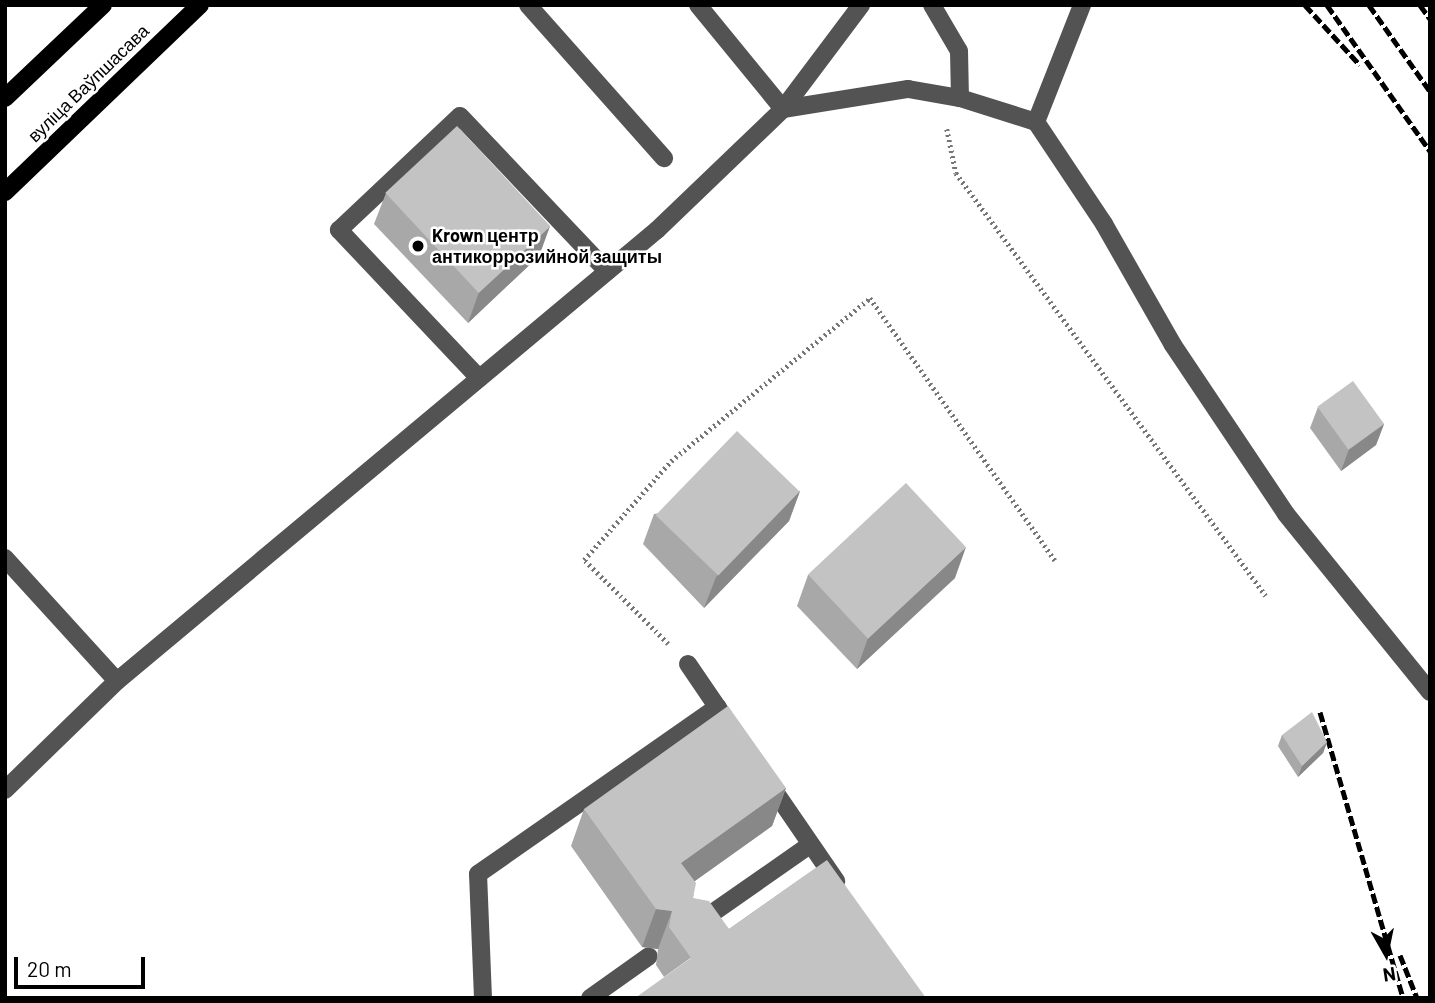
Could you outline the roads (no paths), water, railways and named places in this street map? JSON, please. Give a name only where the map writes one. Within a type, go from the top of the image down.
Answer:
[{"type":"main road","points":[[5,98],[103,5]]},
{"type":"main road","name":"вуліца Ваўпшасава","points":[[5,192],[200,5]]},
{"type":"lane","points":[[528,5],[664,158]]},
{"type":"lane","points":[[698,5],[783,109]]},
{"type":"lane","points":[[5,790],[117,681],[657,230],[783,109],[861,5]]},
{"type":"lane","points":[[932,5],[958,51],[960,97]]},
{"type":"lane","points":[[1036,122],[1082,5]]},
{"type":"lane","points":[[783,109],[908,89],[960,97],[1036,122],[1104,224],[1173,345],[1286,514],[1430,692]]},
{"type":"lane","points":[[480,378],[339,230],[460,116],[607,271]]},
{"type":"lane","points":[[5,558],[117,681]]},
{"type":"lane","points":[[688,664],[733,730]]},
{"type":"lane","points":[[483,998],[478,874],[717,707]]},
{"type":"lane","points":[[756,765],[845,893]]},
{"type":"lane","points":[[689,930],[810,845]]},
{"type":"lane","points":[[590,998],[649,956]]},
{"type":"railway","points":[[1305,5],[1360,65]]},
{"type":"railway","points":[[1327,5],[1430,151]]},
{"type":"railway","points":[[1369,5],[1430,91]]},
{"type":"railway","points":[[1420,5],[1430,19]]},
{"type":"railway","points":[[1320,712],[1403,998]]},
{"type":"railway","points":[[1400,955],[1417,998]]},
{"type":"place","name":"Krown центр антикоррозийной защиты","points":[[418,246]]}]
